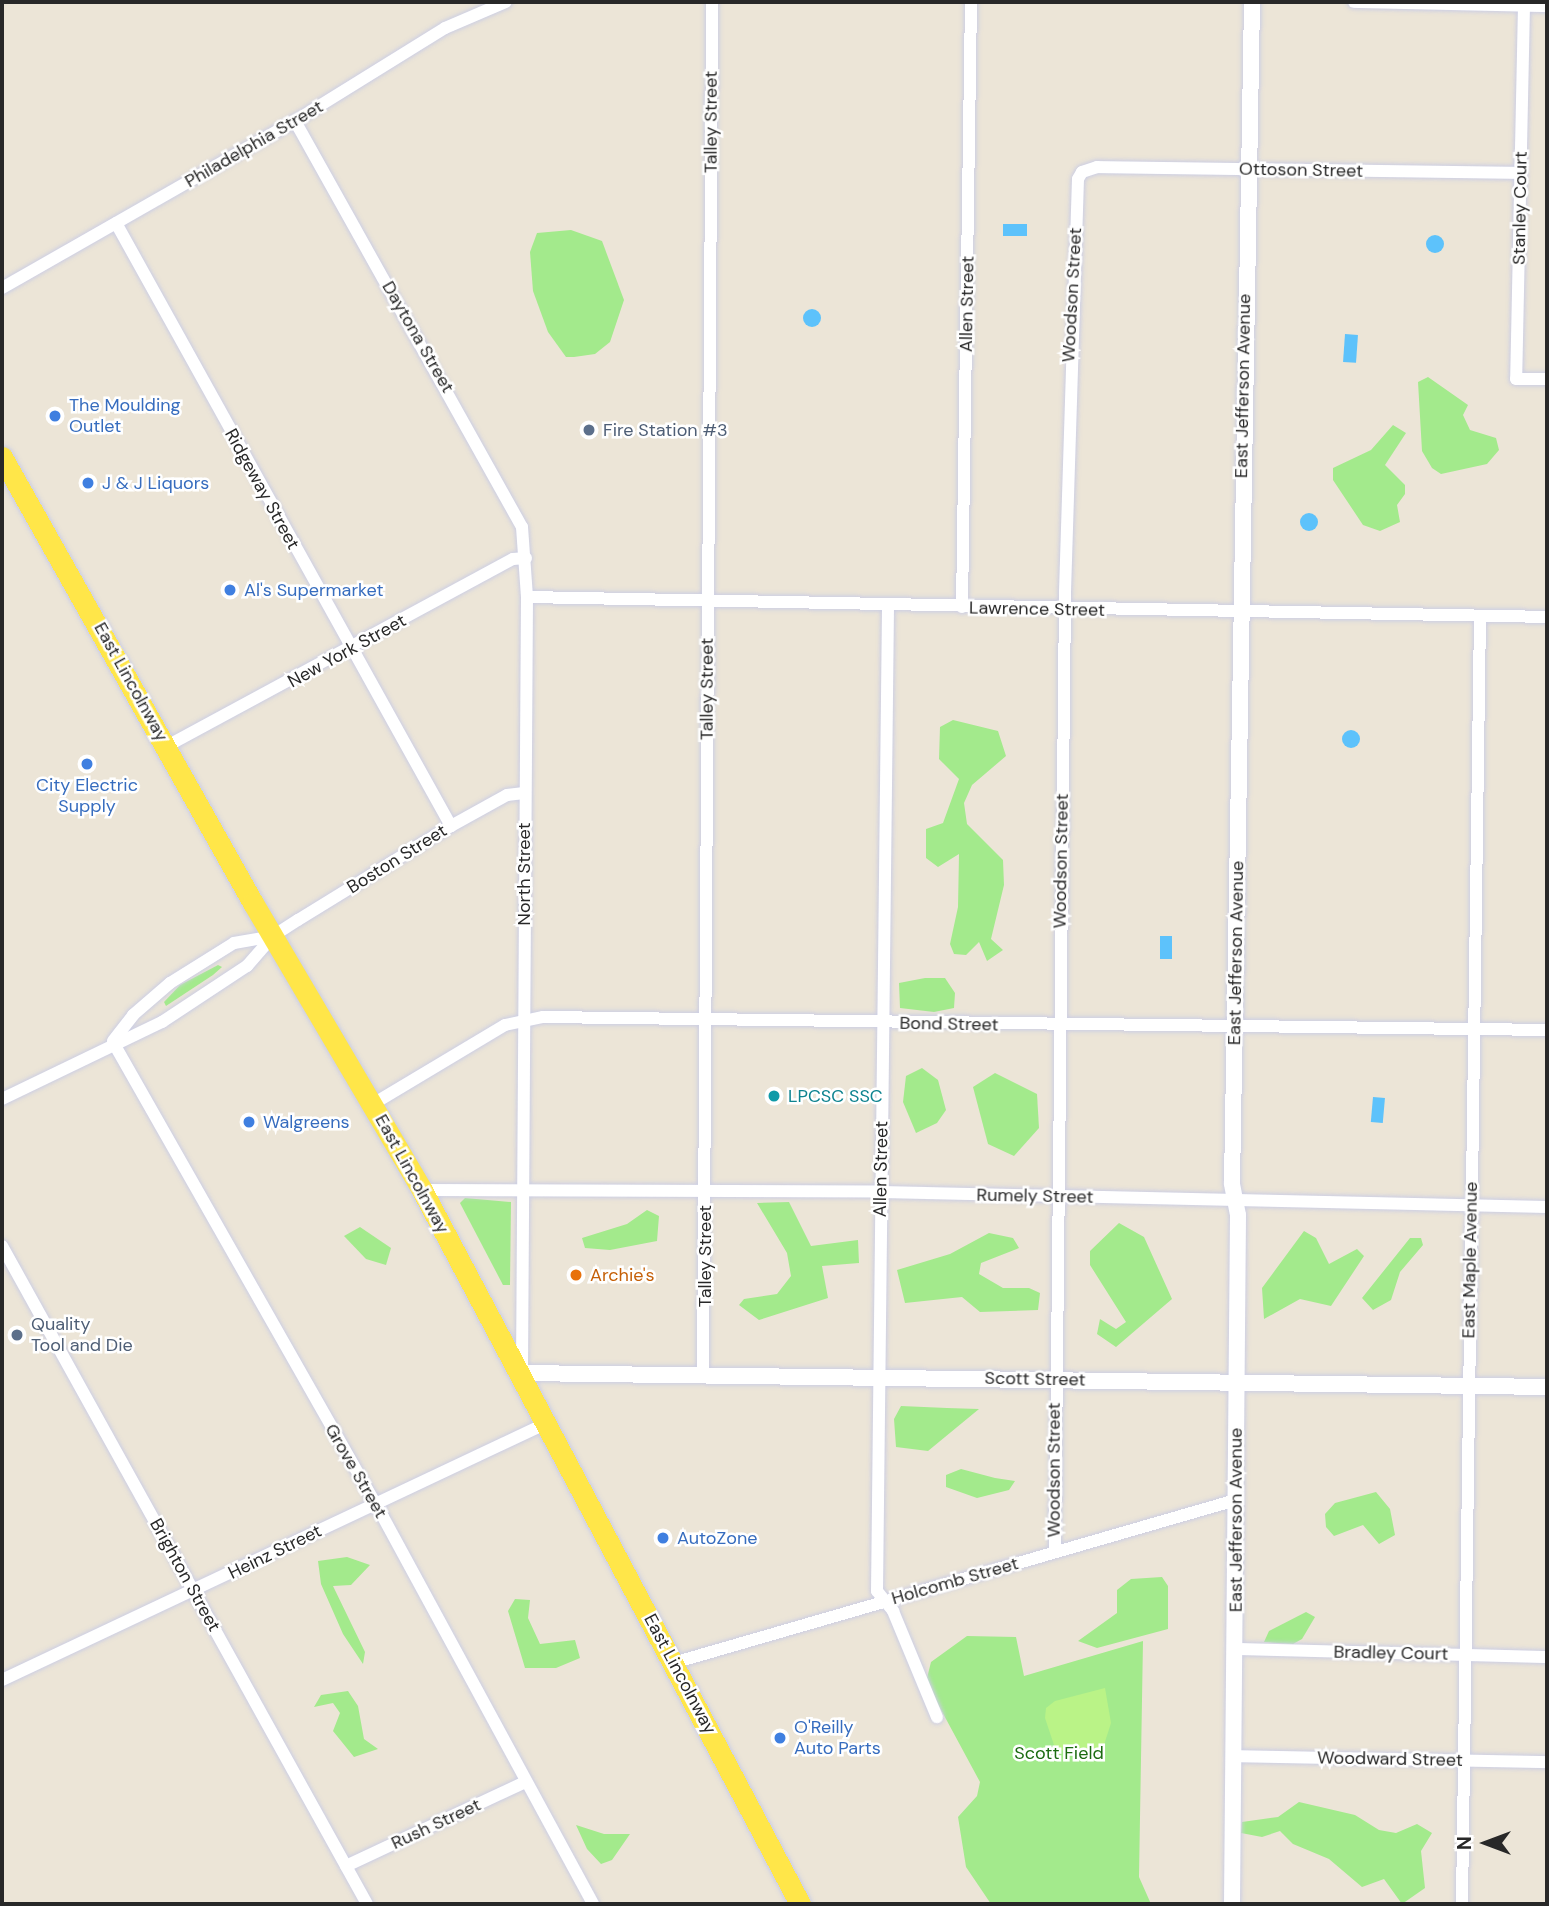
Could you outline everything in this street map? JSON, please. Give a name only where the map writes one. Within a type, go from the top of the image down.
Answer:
[{"type":"main road","name":"East Lincolnway","points":[[2,457],[273,936],[422,1190],[522,1373],[800,1904]]},
{"type":"street","name":"Philadelphia Street","points":[[2,288],[295,121],[445,28],[506,2]]},
{"type":"street","name":"Talley Street","points":[[703,1376],[712,2]]},
{"type":"street","name":"Allen Street","points":[[962,607],[971,2]]},
{"type":"street","name":"East Jefferson Avenue","points":[[1232,1904],[1239,612],[1252,2]]},
{"type":"street","points":[[1354,2],[1547,6]]},
{"type":"street","name":"Stanley Court","points":[[1524,5],[1516,379],[1547,379]]},
{"type":"street","name":"Daytona Street","points":[[295,121],[506,492],[522,527],[526,558]]},
{"type":"street","name":"Ottoson Street","points":[[1082,172],[1097,167],[1521,173]]},
{"type":"street","name":"Woodson Street","points":[[1055,1552],[1056,1196],[1070,322],[1077,185],[1082,172]]},
{"type":"street","name":"Ridgeway Street","points":[[116,223],[351,650],[452,826]]},
{"type":"street","name":"North Street","points":[[522,1373],[526,558]]},
{"type":"street","name":"New York Street","points":[[167,746],[351,650],[513,559],[526,558]]},
{"type":"street","name":"Lawrence Street","points":[[527,597],[888,607],[1547,617]]},
{"type":"street","name":"Allen Street","points":[[888,607],[877,1591],[893,1611],[937,1717]]},
{"type":"street","name":"East Maple Avenue","points":[[1462,1904],[1467,1385],[1480,617]]},
{"type":"street","name":"Boston Street","points":[[2,1099],[113,1042],[162,1022],[247,966],[273,936],[452,826],[507,795],[524,793]]},
{"type":"street","name":"Boston Street","points":[[113,1042],[133,1015],[170,983],[234,943],[273,936]]},
{"type":"street","name":"Bond Street","points":[[373,1104],[488,1034],[543,1017],[1059,1026],[1547,1030]]},
{"type":"street","name":"Grove Street","points":[[113,1042],[375,1505],[593,1904]]},
{"type":"street","points":[[422,1190],[523,1190]]},
{"type":"street","name":"Rumely Street","points":[[523,1190],[881,1192],[1547,1206]]},
{"type":"street","name":"Brighton Street","points":[[2,1246],[367,1904]]},
{"type":"street","name":"Scott Street","points":[[522,1373],[1547,1387]]},
{"type":"street","name":"Heinz Street","points":[[2,1680],[547,1423]]},
{"type":"street","name":"Holcomb Street","points":[[673,1662],[1236,1500]]},
{"type":"street","name":"Bradley Court","points":[[1235,1649],[1547,1657]]},
{"type":"street","name":"Woodward Street","points":[[1233,1756],[1547,1762]]},
{"type":"street","name":"Rush Street","points":[[346,1866],[525,1782]]},
{"type":"green space","points":[[571,230],[602,241],[624,300],[610,342],[595,354],[566,357],[548,332],[533,291],[530,252],[537,233]]},
{"type":"green space","points":[[1428,377],[1468,405],[1463,415],[1470,430],[1496,438],[1499,450],[1487,464],[1441,474],[1432,468],[1422,451],[1418,382]]},
{"type":"green space","points":[[1393,425],[1406,433],[1385,465],[1405,485],[1405,494],[1397,505],[1400,522],[1380,531],[1363,525],[1333,480],[1333,468],[1371,450]]},
{"type":"green space","points":[[953,720],[998,731],[1006,756],[972,785],[964,803],[967,824],[1003,860],[1004,885],[991,939],[1003,950],[987,961],[979,942],[966,955],[954,954],[950,944],[958,907],[959,854],[938,867],[926,858],[926,829],[943,823],[959,779],[939,759],[940,727]]},
{"type":"green space","points":[[218,965],[222,967],[213,975],[166,1006],[164,1002],[180,985]]},
{"type":"green space","points":[[925,978],[945,978],[955,993],[954,1008],[934,1012],[900,1008],[899,983]]},
{"type":"green space","points":[[922,1068],[938,1080],[946,1110],[937,1123],[916,1133],[903,1102],[906,1076]]},
{"type":"green space","points":[[995,1073],[1037,1094],[1039,1128],[1014,1156],[988,1144],[973,1087]]},
{"type":"green space","points":[[465,1198],[511,1202],[510,1285],[503,1285],[460,1203]]},
{"type":"green space","points":[[789,1202],[811,1246],[858,1240],[859,1263],[822,1266],[828,1298],[759,1320],[739,1305],[744,1299],[777,1294],[791,1276],[787,1253],[757,1203]]},
{"type":"green space","points":[[647,1210],[659,1216],[657,1241],[610,1250],[585,1248],[582,1238],[627,1224]]},
{"type":"green space","points":[[1119,1223],[1144,1237],[1172,1299],[1116,1347],[1097,1334],[1100,1319],[1116,1329],[1126,1322],[1090,1265],[1090,1251]]},
{"type":"green space","points":[[360,1227],[391,1248],[386,1265],[366,1259],[344,1236]]},
{"type":"green space","points":[[1304,1231],[1316,1238],[1329,1264],[1357,1249],[1364,1256],[1331,1306],[1300,1299],[1264,1319],[1262,1288]]},
{"type":"green space","points":[[989,1233],[1013,1238],[1019,1248],[981,1263],[979,1274],[1003,1288],[1029,1288],[1040,1293],[1038,1310],[980,1312],[962,1297],[905,1303],[897,1270],[950,1254]]},
{"type":"green space","points":[[1410,1238],[1421,1238],[1423,1245],[1400,1272],[1391,1300],[1373,1310],[1362,1298]]},
{"type":"green space","points":[[901,1406],[979,1409],[928,1451],[896,1447],[894,1419]]},
{"type":"green space","points":[[961,1469],[1015,1481],[1009,1490],[977,1498],[946,1487],[946,1475]]},
{"type":"green space","points":[[1376,1492],[1390,1509],[1395,1535],[1379,1544],[1363,1525],[1334,1536],[1326,1527],[1325,1514],[1335,1503]]},
{"type":"green space","points":[[347,1557],[370,1565],[351,1585],[333,1586],[365,1652],[363,1664],[343,1634],[321,1584],[318,1561]]},
{"type":"green space","points":[[1162,1577],[1168,1586],[1168,1629],[1097,1648],[1078,1641],[1117,1613],[1117,1590],[1131,1579]]},
{"type":"green space","points":[[515,1599],[530,1600],[528,1618],[540,1644],[575,1640],[580,1658],[556,1668],[525,1668],[508,1611]]},
{"type":"green space","points":[[1306,1612],[1315,1617],[1302,1639],[1293,1644],[1264,1642],[1269,1631]]},
{"type":"green space","name":"Scott Field","points":[[967,1636],[1016,1637],[1024,1676],[1143,1641],[1139,1877],[1151,1904],[991,1904],[966,1867],[958,1817],[977,1796],[980,1782],[926,1682],[931,1662]]},
{"type":"green space","points":[[1105,1688],[1111,1723],[1103,1748],[1083,1757],[1055,1748],[1045,1718],[1046,1708],[1055,1701]]},
{"type":"green space","points":[[348,1691],[358,1706],[364,1739],[378,1749],[354,1757],[333,1731],[340,1713],[333,1703],[314,1707],[321,1695]]},
{"type":"green space","points":[[1299,1802],[1355,1815],[1379,1830],[1396,1833],[1417,1824],[1432,1833],[1421,1851],[1425,1888],[1402,1904],[1384,1879],[1362,1887],[1329,1859],[1293,1844],[1280,1831],[1262,1837],[1241,1833],[1242,1822],[1278,1817]]},
{"type":"green space","points":[[576,1825],[604,1834],[630,1834],[612,1860],[601,1864],[587,1849]]},
{"type":"water","points":[[1003,224],[1027,224],[1027,236],[1003,236]]},
{"type":"water","points":[[1435,235],[1441,238],[1444,244],[1441,250],[1435,253],[1429,250],[1426,244],[1429,238]]},
{"type":"water","points":[[812,309],[818,312],[821,318],[818,324],[812,327],[806,324],[803,318],[806,312]]},
{"type":"water","points":[[1345,334],[1358,335],[1356,363],[1343,362]]},
{"type":"water","points":[[1309,513],[1315,516],[1318,522],[1315,528],[1309,531],[1303,528],[1300,522],[1303,516]]},
{"type":"water","points":[[1347,730],[1355,730],[1360,739],[1358,746],[1347,748],[1342,743],[1342,735]]},
{"type":"water","points":[[1160,936],[1172,936],[1172,959],[1160,959]]},
{"type":"water","points":[[1373,1097],[1385,1098],[1383,1123],[1371,1122]]},
{"type":"place","name":"The Moulding Outlet","points":[[55,416]]},
{"type":"place","name":"Fire Station #3","points":[[589,430]]},
{"type":"place","name":"J & J Liquors","points":[[88,483]]},
{"type":"place","name":"Al's Supermarket","points":[[230,590]]},
{"type":"place","name":"City Electric Supply","points":[[87,764]]},
{"type":"place","name":"LPCSC SSC","points":[[774,1096]]},
{"type":"place","name":"Walgreens","points":[[249,1122]]},
{"type":"place","name":"Archie's","points":[[576,1275]]},
{"type":"place","name":"Quality Tool and Die","points":[[17,1335]]},
{"type":"place","name":"AutoZone","points":[[663,1538]]},
{"type":"place","name":"O'Reilly Auto Parts","points":[[780,1738]]}]
